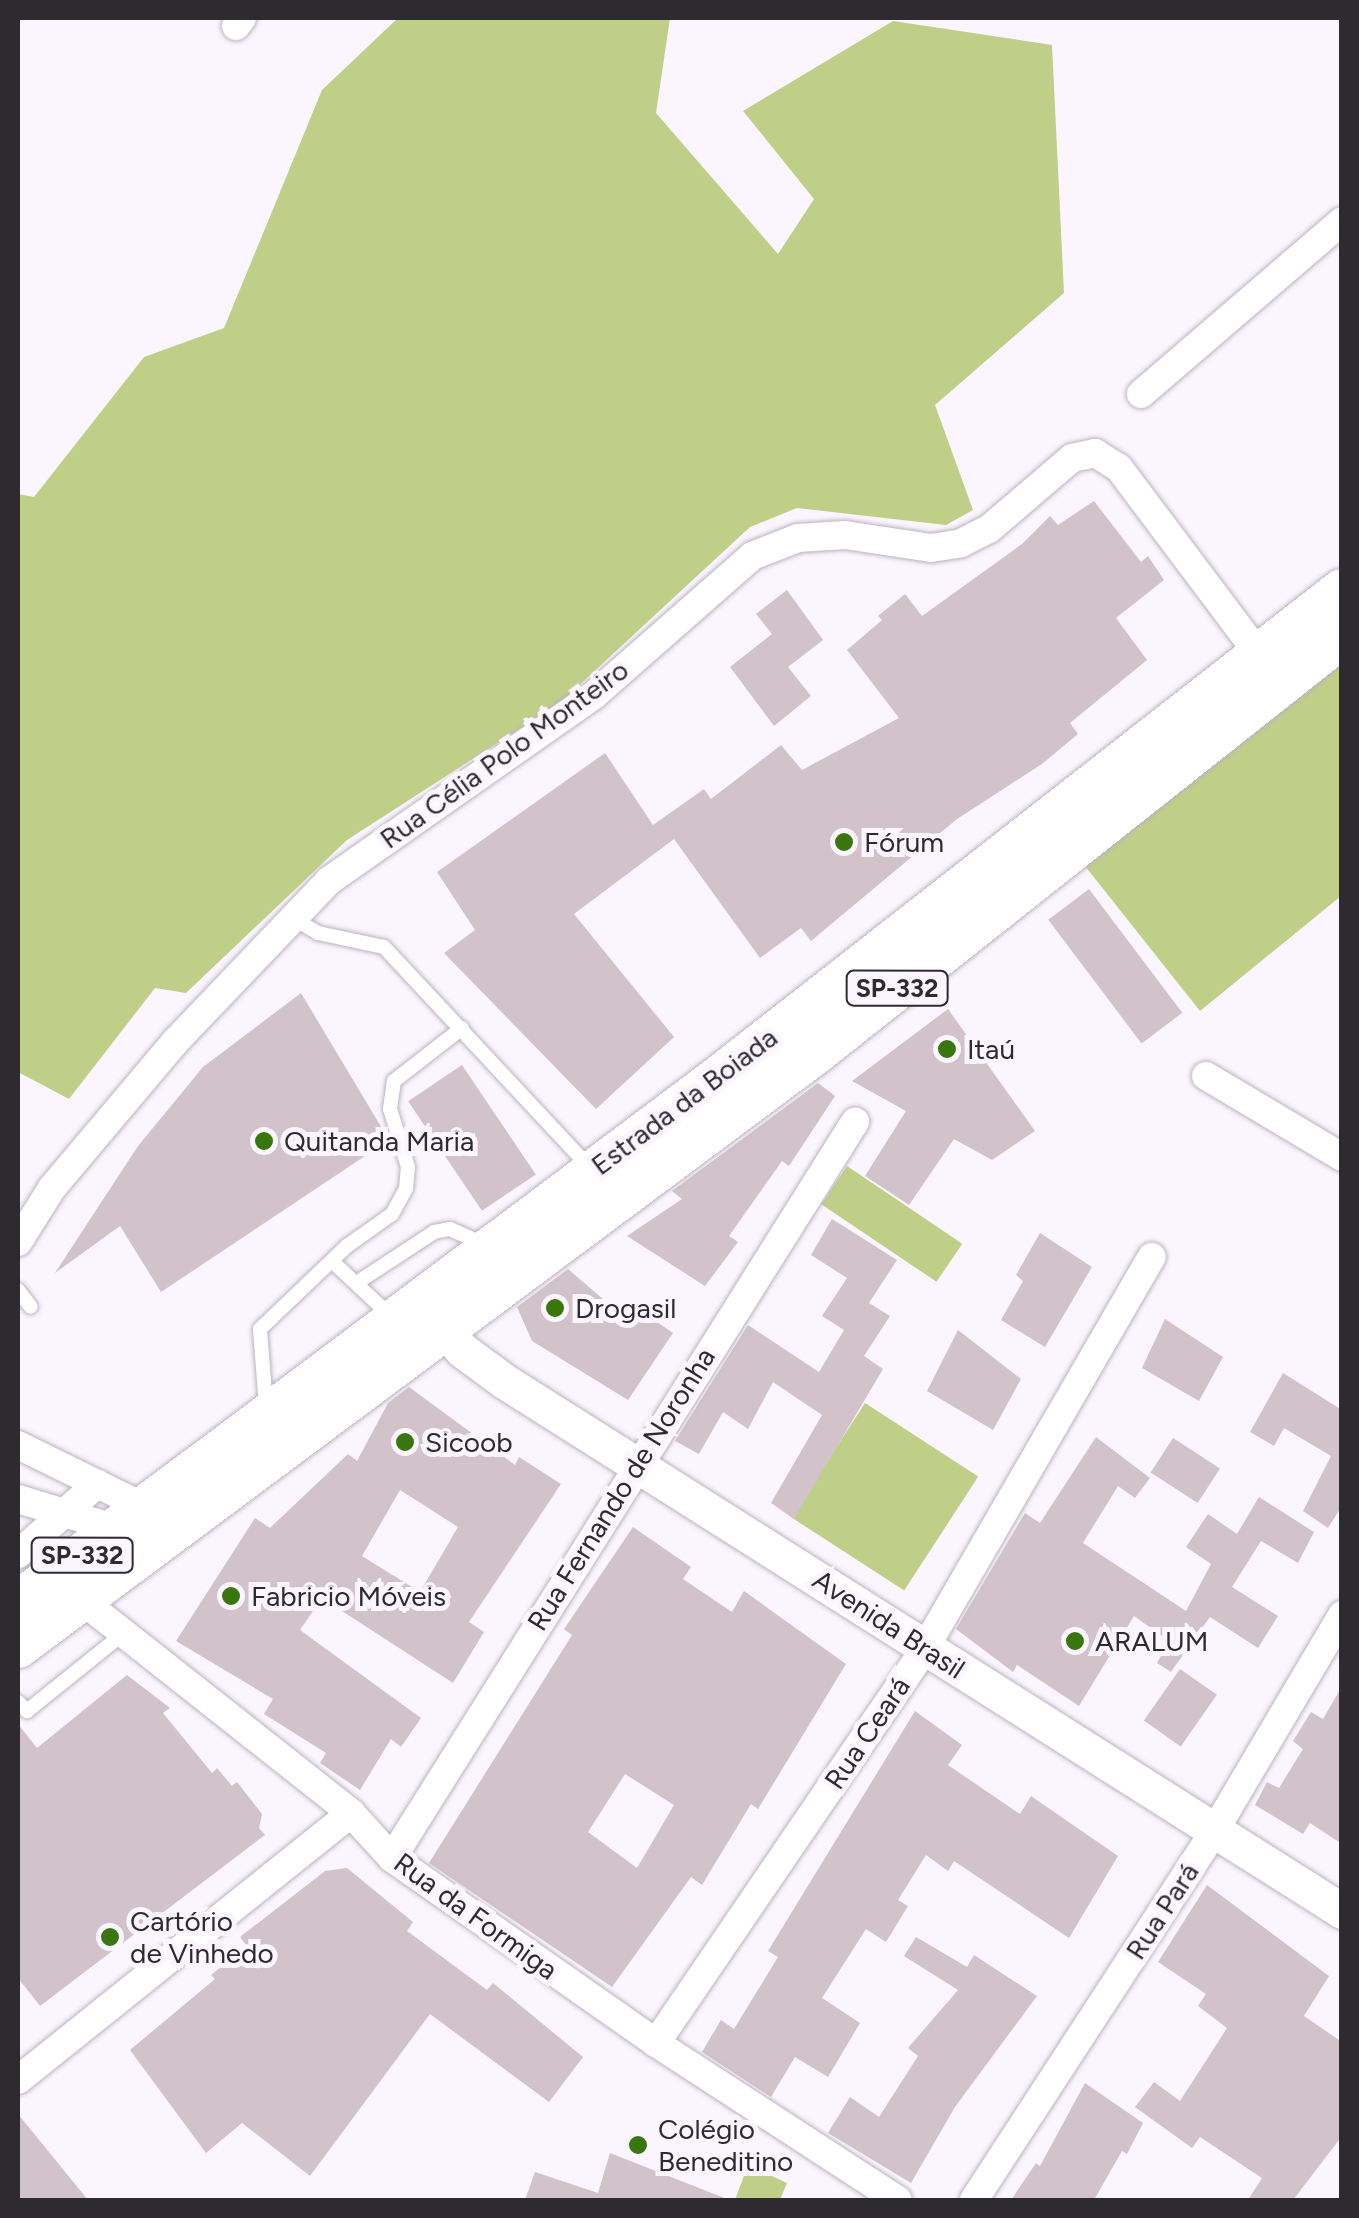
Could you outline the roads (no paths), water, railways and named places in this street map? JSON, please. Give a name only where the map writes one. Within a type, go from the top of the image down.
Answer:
[{"type":"main road","name":"Estrada da Boiada","points":[[18,1590],[131,1518],[267,1417],[816,1053],[1270,669],[1342,590]]},
{"type":"main road","name":"Estrada da Boiada","points":[[18,1647],[420,1317],[488,1247],[1270,669],[1342,637]]},
{"type":"street","points":[[1141,394],[1342,221]]},
{"type":"street","name":"Rua Célia Polo Monteiro","points":[[18,1242],[52,1188],[176,1042],[330,880],[594,695],[752,556],[798,538],[845,535],[931,548],[961,544],[1084,454],[1108,458],[1270,669]]},
{"type":"street","points":[[1206,1076],[1342,1157]]},
{"type":"street","name":"Rua Fernando de Noronha","points":[[392,1858],[855,1122]]},
{"type":"street","name":"Rua Ceará","points":[[656,2043],[924,1648],[1152,1257]]},
{"type":"street","name":"Avenida Brasil","points":[[420,1317],[504,1380],[1342,1911]]},
{"type":"street","points":[[18,1445],[97,1484],[131,1518]]},
{"type":"street","points":[[18,1554],[97,1484]]},
{"type":"street","points":[[18,1499],[62,1516],[131,1518]]},
{"type":"street","name":"Rua da Formiga","points":[[80,1598],[351,1813],[392,1858],[656,2043],[898,2200]]},
{"type":"street","name":"Rua Pará","points":[[974,2200],[1215,1830],[1342,1615]]},
{"type":"street","points":[[18,2080],[351,1813]]},
{"type":"lane","points":[[293,918],[318,934],[384,947],[592,1171]]},
{"type":"lane","points":[[267,1417],[260,1329],[335,1264],[347,1246],[392,1214],[406,1189],[408,1167],[390,1109],[394,1081],[462,1028]]},
{"type":"lane","points":[[358,1282],[434,1232],[450,1229],[488,1247]]},
{"type":"lane","points":[[335,1264],[358,1282],[420,1317]]},
{"type":"lane","points":[[18,1290],[32,1308]]},
{"type":"lane","points":[[18,1702],[26,1712],[124,1633]]},
{"type":"place","name":"Fórum","points":[[844,842]]},
{"type":"place","name":"Itaú","points":[[947,1049]]},
{"type":"place","name":"Quitanda Maria","points":[[264,1141]]},
{"type":"place","name":"Drogasil","points":[[555,1308]]},
{"type":"place","name":"Sicoob","points":[[405,1442]]},
{"type":"place","name":"Fabricio Móveis","points":[[231,1596]]},
{"type":"place","name":"ARALUM","points":[[1075,1641]]},
{"type":"place","name":"Cartório de Vinhedo","points":[[110,1937]]},
{"type":"place","name":"Colégio Beneditino","points":[[638,2145]]}]
